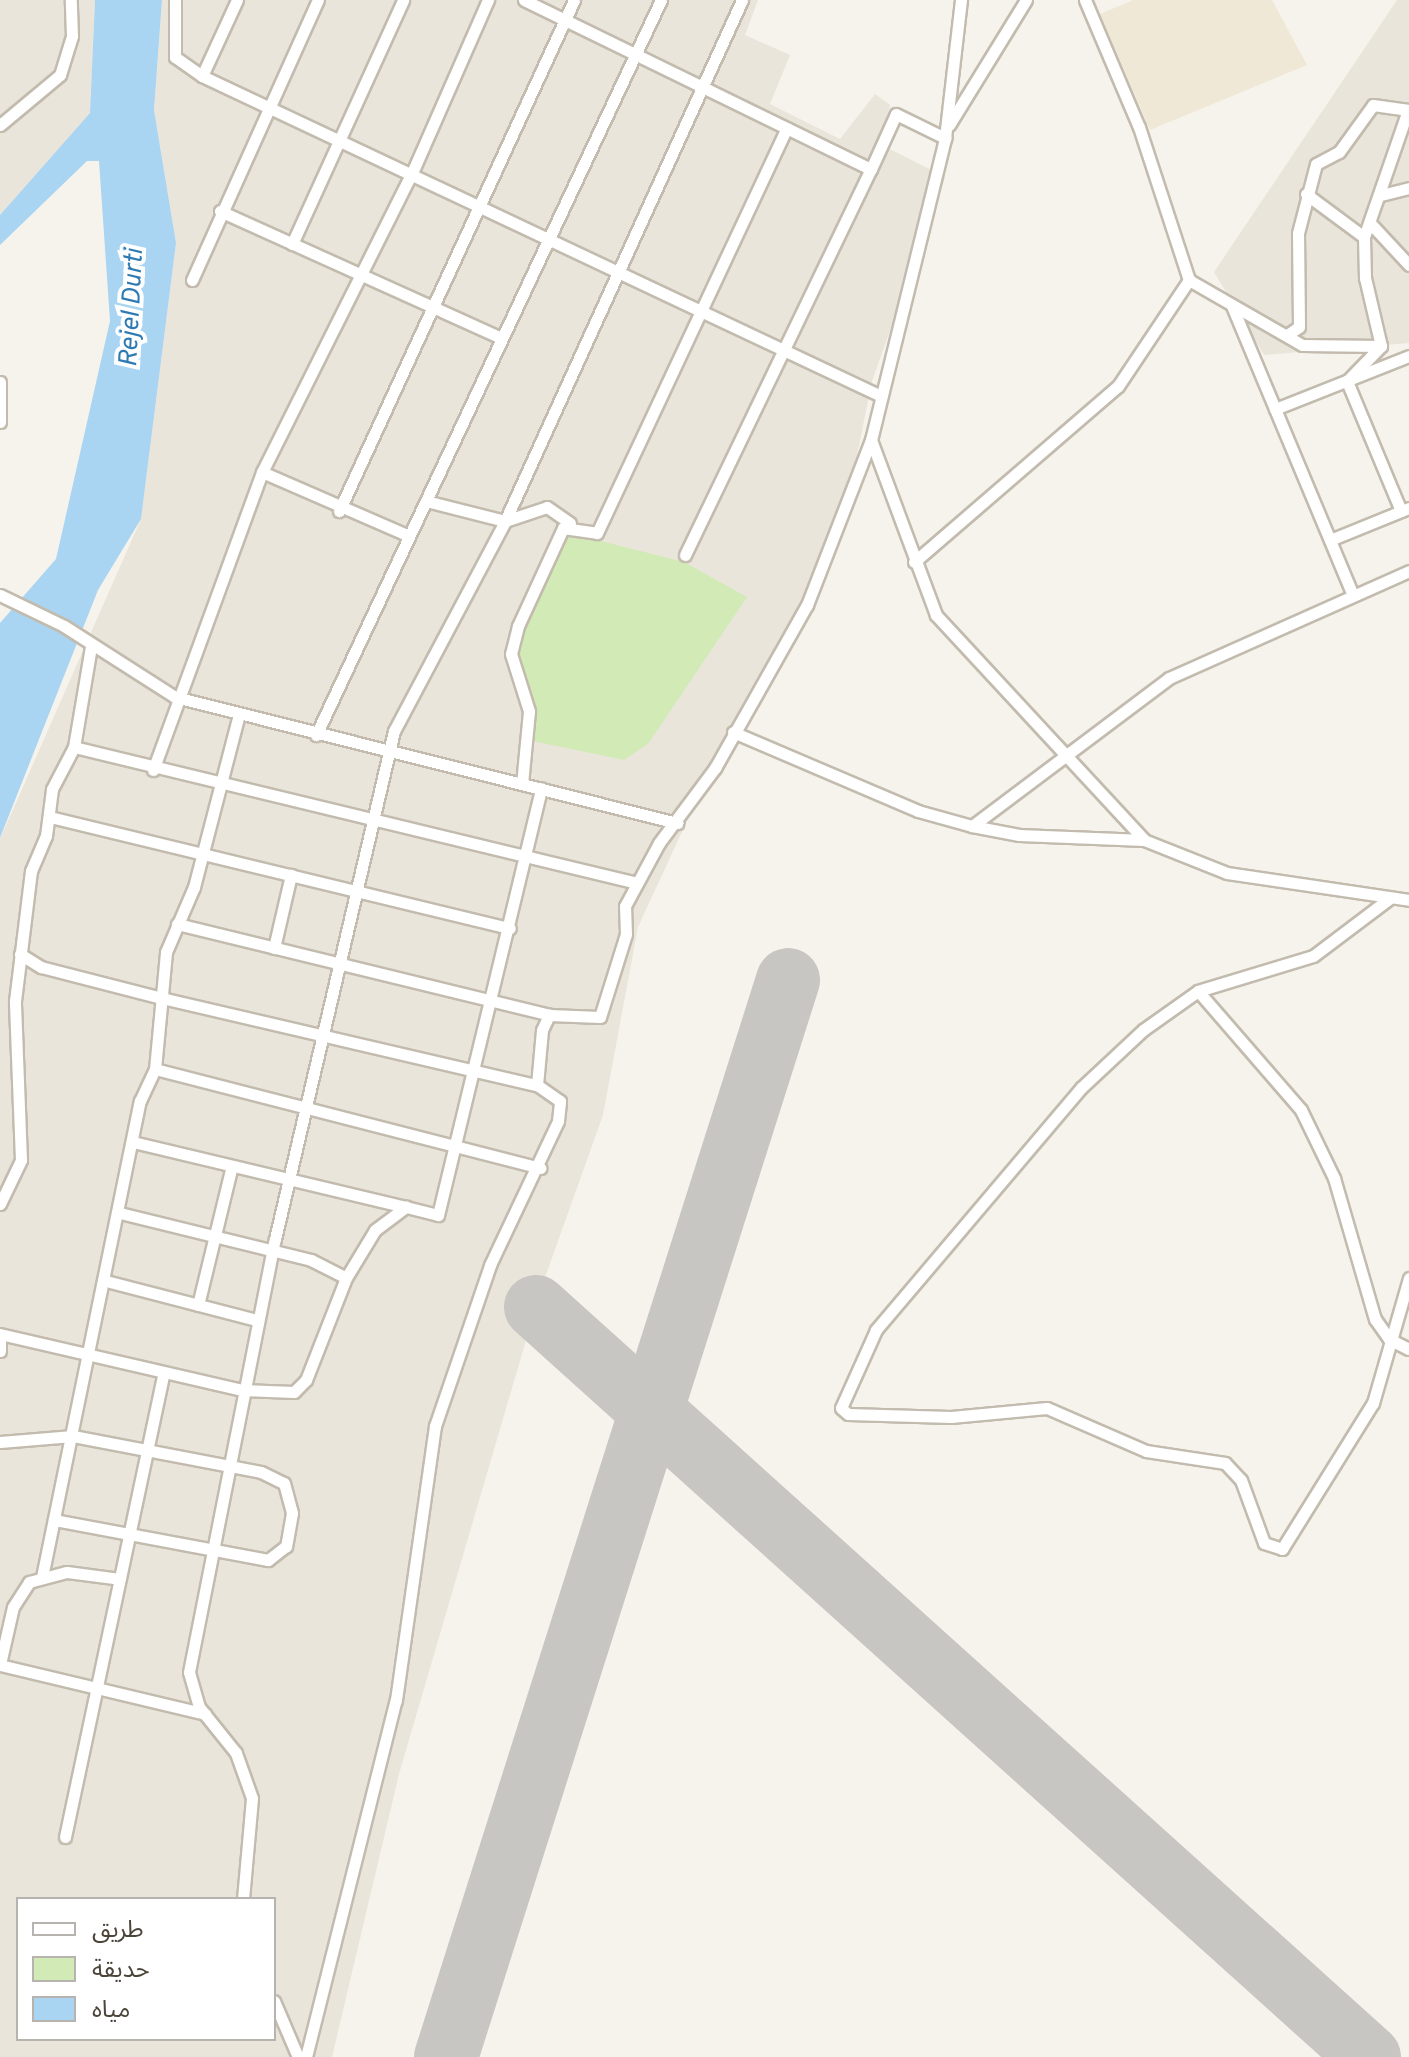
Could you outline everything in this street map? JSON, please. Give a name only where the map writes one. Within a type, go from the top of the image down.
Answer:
[{"type":"street","points":[[0,125],[60,75],[72,36],[71,0]]},
{"type":"street","points":[[175,0],[175,57],[202,76],[881,396]]},
{"type":"street","points":[[202,76],[237,0]]},
{"type":"street","points":[[192,280],[220,211],[318,0]]},
{"type":"street","points":[[292,244],[403,0]]},
{"type":"street","points":[[153,770],[175,697],[262,472],[412,173],[488,0]]},
{"type":"street","points":[[524,0],[707,86],[871,169]]},
{"type":"street","points":[[339,511],[574,0]]},
{"type":"street","points":[[316,735],[661,0]]},
{"type":"street","points":[[243,1897],[252,1798],[236,1753],[205,1714],[189,1672],[209,1552],[257,1320],[389,754],[405,701],[505,521],[707,86],[742,0]]},
{"type":"street","points":[[177,924],[549,1015],[600,1017],[623,948],[625,906],[807,605],[871,440],[945,135],[961,0]]},
{"type":"street","points":[[945,135],[1026,0]]},
{"type":"street","points":[[1085,0],[1139,127],[1189,280],[1232,306],[1317,349],[1381,346]]},
{"type":"street","points":[[1287,335],[1299,327],[1295,270],[1306,194],[1316,164],[1339,152],[1373,105],[1409,110],[1407,135],[1364,237],[1365,278],[1381,346]]},
{"type":"street","points":[[685,555],[787,351],[896,114],[945,135]]},
{"type":"street","points":[[426,501],[505,521],[547,507],[570,523],[597,533],[787,128]]},
{"type":"street","points":[[1381,195],[1409,188]]},
{"type":"street","points":[[1306,194],[1331,205],[1343,227],[1364,237]]},
{"type":"street","points":[[220,211],[501,338]]},
{"type":"street","points":[[1371,224],[1409,265]]},
{"type":"street","points":[[914,562],[1118,386],[1189,280]]},
{"type":"street","points":[[1232,306],[1353,595]]},
{"type":"street","points":[[1347,381],[1381,346]]},
{"type":"street","points":[[1275,409],[1409,356]]},
{"type":"street","points":[[1330,540],[1405,510],[1347,381]]},
{"type":"street","points":[[0,382],[0,422]]},
{"type":"street","points":[[871,440],[897,496],[914,562],[936,615],[1062,757],[1144,840]]},
{"type":"street","points":[[262,472],[339,511],[409,536]]},
{"type":"street","points":[[522,784],[529,711],[512,643],[570,523]]},
{"type":"street","points":[[972,826],[1169,678],[1409,571]]},
{"type":"street","points":[[0,595],[175,697],[389,754],[677,823]]},
{"type":"street","points":[[0,1204],[21,1160],[15,1086],[20,954],[31,871],[50,817],[52,789],[74,747],[91,646]]},
{"type":"street","points":[[42,1577],[133,1142],[155,1069],[166,999],[166,952],[203,854],[239,714]]},
{"type":"street","points":[[733,732],[918,811],[972,826],[1019,835],[1144,840],[1227,873],[1409,900]]},
{"type":"street","points":[[74,747],[153,770],[526,860],[637,883]]},
{"type":"street","points":[[133,1142],[438,1215],[454,1146],[477,1073],[541,788]]},
{"type":"street","points":[[50,817],[510,928]]},
{"type":"street","points":[[274,948],[291,875]]},
{"type":"street","points":[[1390,898],[1313,956],[1198,991],[1081,1088],[876,1330],[841,1408],[848,1414],[951,1417],[1047,1408],[1146,1451],[1225,1463],[1241,1480],[1264,1543],[1282,1549],[1373,1403],[1409,1278]]},
{"type":"street","points":[[20,954],[41,967],[166,999],[537,1085],[560,1101],[540,1168],[490,1265],[435,1426],[396,1700],[306,2057]]},
{"type":"street","points":[[1198,991],[1317,1138],[1375,1319],[1389,1339],[1409,1349]]},
{"type":"street","points":[[537,1085],[549,1015]]},
{"type":"street","points":[[155,1069],[540,1168]]},
{"type":"street","points":[[198,1305],[232,1166]]},
{"type":"street","points":[[0,1351],[0,1337],[89,1352],[242,1390],[294,1392],[306,1380],[346,1278],[375,1230],[406,1207]]},
{"type":"street","points":[[120,1213],[215,1236],[272,1254],[311,1260],[346,1278]]},
{"type":"street","points":[[106,1281],[257,1320]]},
{"type":"street","points":[[65,1837],[164,1373]]},
{"type":"street","points":[[0,1442],[73,1436],[147,1455],[226,1467],[284,1483],[289,1529],[278,1557],[209,1552],[54,1520]]},
{"type":"street","points":[[120,1579],[67,1572],[42,1577],[17,1599],[0,1665],[205,1714]]},
{"type":"street","points":[[276,2006],[298,2057]]},
{"type":"shaded area","points":[[0,0],[95,0],[90,113],[0,215]]},
{"type":"shaded area","points":[[162,0],[758,0],[745,35],[790,55],[770,104],[840,139],[875,94],[890,105],[880,144],[945,177],[872,381],[843,525],[734,719],[638,927],[603,1115],[541,1289],[399,1774],[332,2057],[0,2057],[0,839],[141,519],[176,243],[154,110]]},
{"type":"shaded area","points":[[1133,0],[1272,0],[1307,65],[1150,130],[1100,14]]},
{"type":"shaded area","points":[[1397,0],[1409,0],[1409,343],[1264,355],[1214,272]]},
{"type":"green space","points":[[565,532],[684,562],[747,597],[648,744],[624,760],[533,741],[533,701],[515,643]]},
{"type":"water","name":"Rejel Durti","points":[[95,0],[162,0],[154,110],[176,243],[141,519],[98,590],[0,838],[0,623],[56,559],[110,321],[99,161],[87,161],[0,245],[0,215],[90,113]]},
{"type":"runway","points":[[446,2057],[788,980]]},
{"type":"runway","points":[[536,1307],[1369,2057]]}]
